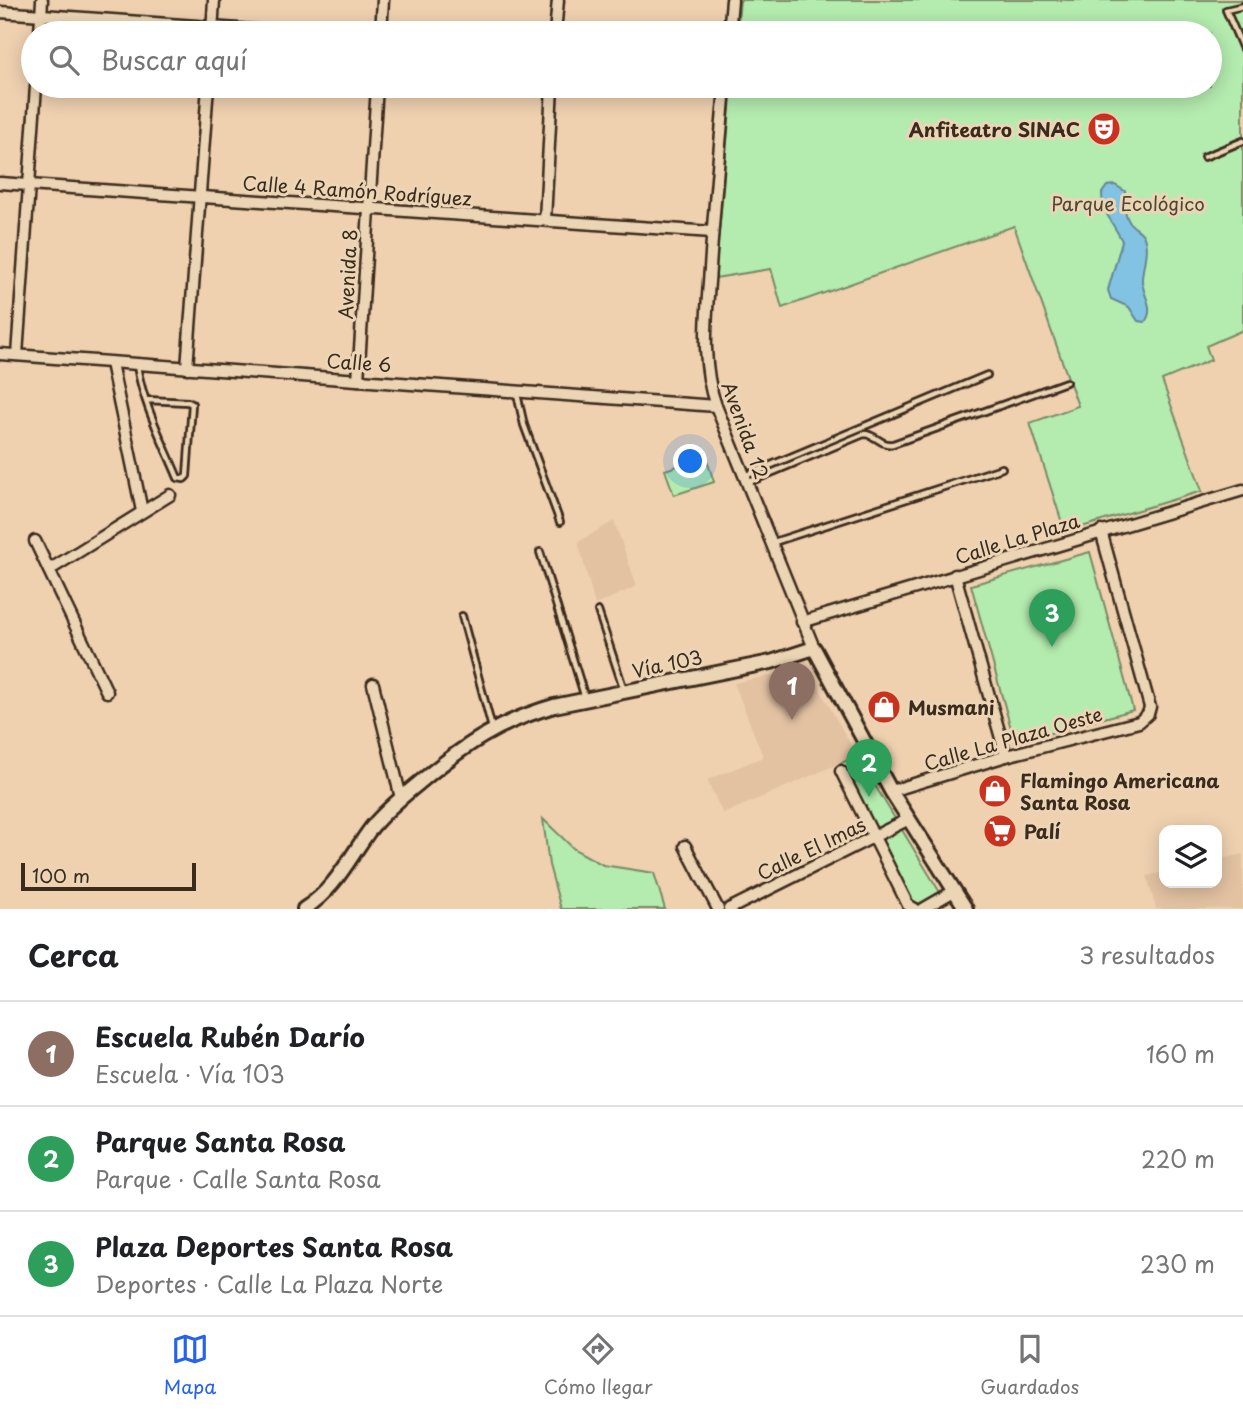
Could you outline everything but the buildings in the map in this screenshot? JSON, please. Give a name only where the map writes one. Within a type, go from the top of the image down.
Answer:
[{"type":"main road","name":"Vía 103","points":[[304,909],[318,900],[333,884],[372,827],[401,798],[459,750],[492,729],[528,713],[771,662],[814,648]]},
{"type":"main road","points":[[814,648],[891,791],[966,909]]},
{"type":"street","points":[[41,21],[42,0]]},
{"type":"street","points":[[213,21],[214,0]]},
{"type":"street","points":[[382,21],[383,0]]},
{"type":"street","points":[[556,21],[558,0]]},
{"type":"street","points":[[730,21],[732,0]]},
{"type":"street","points":[[0,12],[109,21]]},
{"type":"street","points":[[17,355],[35,98]]},
{"type":"street","points":[[187,368],[207,98]]},
{"type":"street","name":"Avenida 8","points":[[358,380],[376,98]]},
{"type":"street","points":[[545,220],[551,98]]},
{"type":"street","name":"Avenida 12","points":[[724,98],[712,232],[705,338],[706,366],[716,406],[814,648]]},
{"type":"street","name":"Calle 4 Ramón Rodríguez","points":[[0,183],[712,232]]},
{"type":"street","name":"Calle 6","points":[[0,354],[136,366],[716,406]]},
{"type":"street","points":[[111,363],[142,511]]},
{"type":"street","name":"Calle La Plaza","points":[[802,622],[1243,491]]},
{"type":"street","points":[[49,570],[170,495]]},
{"type":"street","name":"Calle La Plaza Oeste","points":[[891,791],[1006,756],[1139,722],[1144,718],[1150,707],[1101,531]]},
{"type":"street","points":[[35,541],[107,692]]},
{"type":"street","points":[[955,575],[1006,756]]},
{"type":"street","points":[[373,684],[401,798]]},
{"type":"street","points":[[841,771],[908,905],[915,909]]},
{"type":"street","name":"Calle El Imas","points":[[729,909],[909,818]]},
{"type":"street","points":[[685,846],[718,909]]},
{"type":"street","points":[[923,909],[954,891]]},
{"type":"lane","points":[[1243,5],[1226,10],[1243,49]]},
{"type":"lane","points":[[1204,157],[1243,141]]},
{"type":"lane","points":[[136,366],[139,383],[178,478],[184,480],[187,476],[192,404],[146,400]]},
{"type":"lane","points":[[745,480],[987,375]]},
{"type":"lane","points":[[745,480],[864,434],[869,434],[882,443],[893,444],[1066,382]]},
{"type":"lane","points":[[516,391],[524,425],[559,522]]},
{"type":"lane","points":[[770,543],[1002,468]]},
{"type":"lane","points":[[540,552],[585,699]]},
{"type":"lane","points":[[598,611],[625,692]]},
{"type":"lane","points":[[462,617],[492,729]]},
{"type":"shaded area","points":[[614,521],[637,586],[595,605],[578,542]]},
{"type":"shaded area","points":[[808,668],[857,756],[723,814],[707,780],[763,757],[734,683]]},
{"type":"shaded area","points":[[1243,854],[1243,909],[1156,909],[1147,876],[1159,873],[1159,888],[1222,888],[1222,859]]},
{"type":"green space","name":"Parque Ecológico","points":[[740,0],[1243,0],[1243,330],[1206,346],[1211,360],[1162,380],[1202,491],[1065,532],[1030,423],[1078,406],[1014,226],[782,308],[771,269],[715,278],[731,98],[1222,98],[1222,21],[738,21]]},
{"type":"green space","points":[[706,457],[714,482],[674,495],[665,470]]},
{"type":"green space","points":[[1090,552],[1133,710],[1015,743],[971,585]]},
{"type":"green space","points":[[857,756],[941,894],[929,901],[917,903],[909,899],[839,764]]},
{"type":"green space","points":[[543,819],[574,849],[603,865],[654,873],[665,909],[561,909],[549,865]]},
{"type":"water","points":[[1115,185],[1125,191],[1128,220],[1142,233],[1145,240],[1142,280],[1149,311],[1145,322],[1138,321],[1129,307],[1111,299],[1108,290],[1122,241],[1106,212],[1102,193],[1107,186]]},
{"type":"place","name":"Anfiteatro SINAC","points":[[1104,129]]},
{"type":"place","name":"Plaza Deportes Santa Rosa","points":[[1052,647]]},
{"type":"place","name":"Musmani","points":[[884,707]]},
{"type":"place","name":"Escuela Rubén Darío","points":[[792,720]]},
{"type":"place","name":"Flamingo Americana Santa Rosa","points":[[995,791]]},
{"type":"place","name":"Parque Santa Rosa","points":[[869,797]]},
{"type":"place","name":"Palí","points":[[1000,831]]}]
